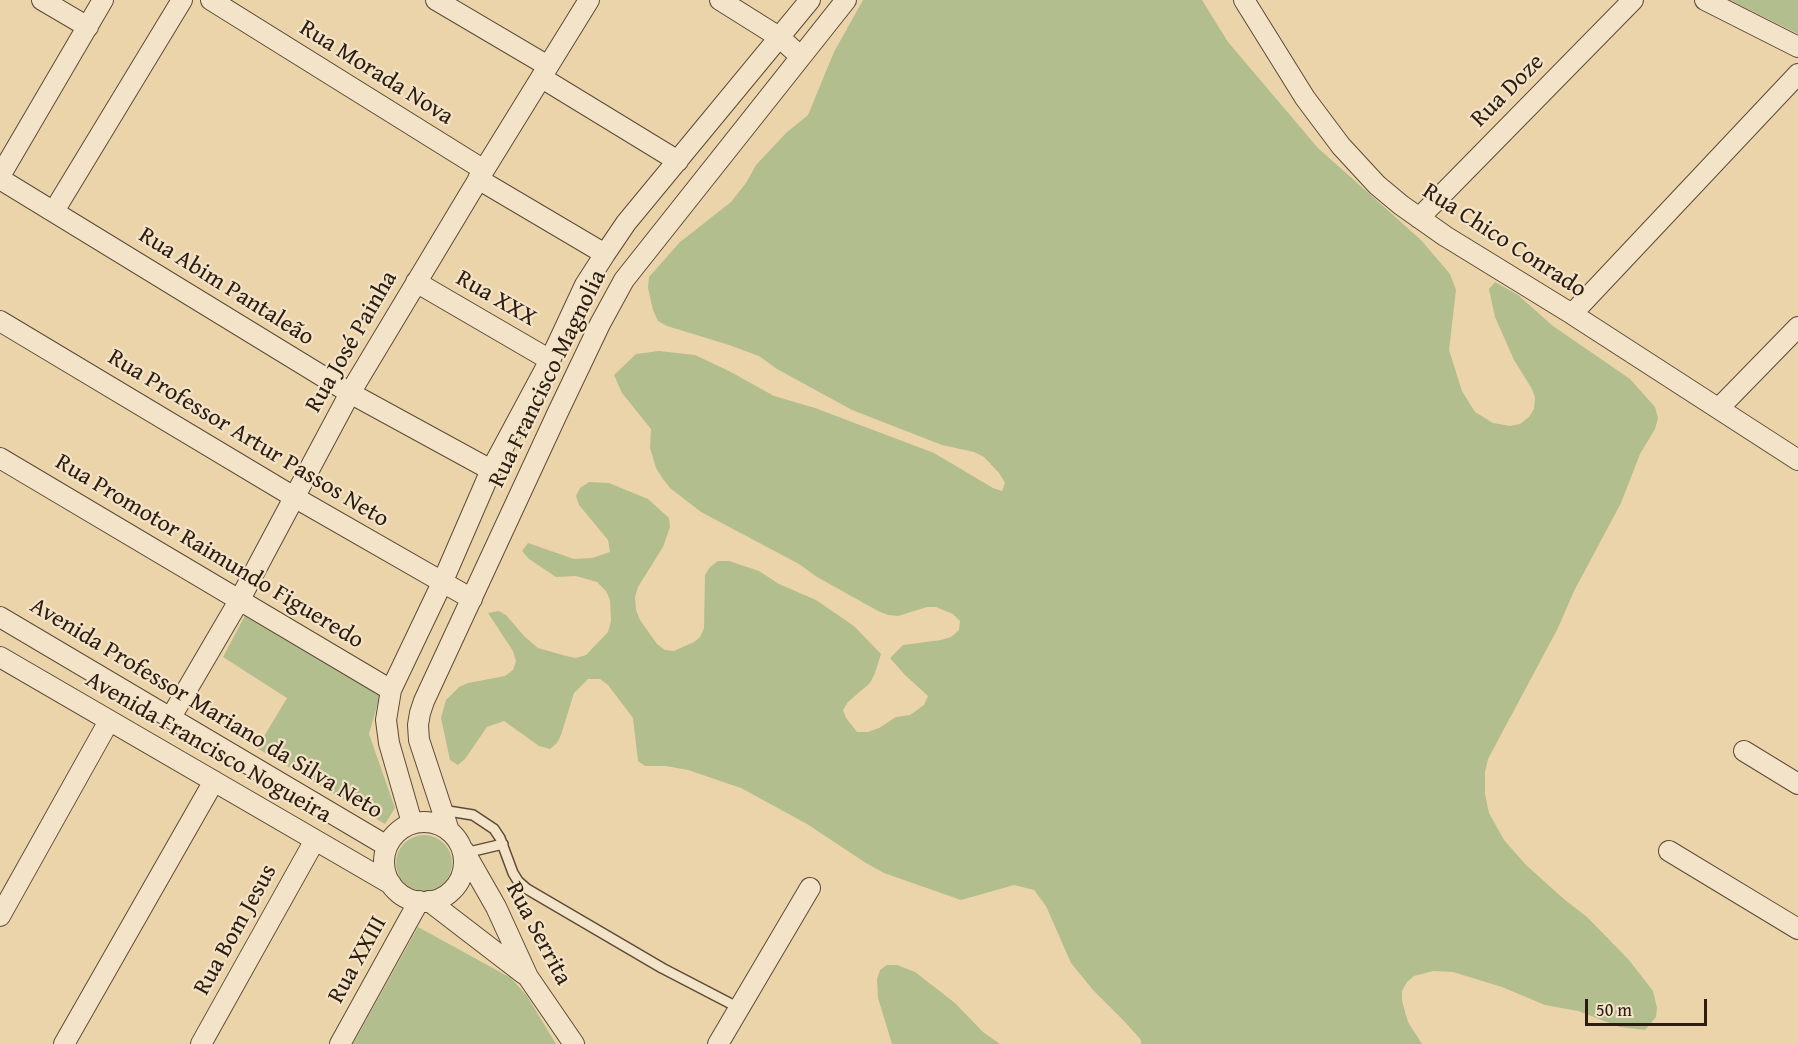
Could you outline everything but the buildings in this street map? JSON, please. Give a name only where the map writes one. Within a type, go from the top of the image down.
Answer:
[{"type":"street","points":[[42,0],[88,27]]},
{"type":"street","points":[[0,177],[103,0]]},
{"type":"street","points":[[54,211],[182,0]]},
{"type":"street","name":"Rua Morada Nova","points":[[211,0],[604,254]]},
{"type":"street","points":[[436,0],[678,160]]},
{"type":"street","name":"Rua José Painha","points":[[171,717],[240,599],[350,393],[589,0]]},
{"type":"street","points":[[720,0],[778,37],[800,56]]},
{"type":"street","name":"Rua Francisco Magnolia","points":[[412,823],[389,743],[386,720],[391,690],[442,583],[491,470],[550,360],[585,285],[604,254],[626,223],[810,0]]},
{"type":"street","name":"Rua Francisco Magnolia","points":[[458,843],[442,810],[422,753],[418,725],[424,701],[600,324],[624,280],[846,0]]},
{"type":"street","name":"Rua Chico Conrado","points":[[1244,0],[1305,98],[1341,146],[1377,185],[1419,218],[1798,459]]},
{"type":"street","name":"Rua Doze","points":[[1419,218],[1633,0]]},
{"type":"street","points":[[1705,0],[1798,47]]},
{"type":"street","points":[[1572,314],[1798,74]]},
{"type":"street","name":"Rua Abim Pantaleão","points":[[0,177],[350,393],[491,470]]},
{"type":"street","name":"Rua XXX","points":[[416,282],[550,360]]},
{"type":"street","name":"Rua Professor Artur Passos Neto","points":[[0,321],[294,497],[472,599]]},
{"type":"street","points":[[1719,408],[1798,327]]},
{"type":"street","name":"Rua Promotor Raimundo Figueredo","points":[[0,458],[391,690]]},
{"type":"street","name":"Avenida Professor Mariano da Silva Neto","points":[[0,616],[387,846]]},
{"type":"street","name":"Avenida Francisco Nogueira","points":[[2,663],[109,721],[391,884]]},
{"type":"street","points":[[0,916],[109,721]]},
{"type":"street","points":[[1744,751],[1798,784]]},
{"type":"street","points":[[64,1044],[214,781]]},
{"type":"street","points":[[424,901],[446,895],[459,881],[464,863],[458,843],[438,824],[425,822],[412,823],[402,828],[387,846],[384,859],[385,872],[391,884],[408,898],[424,901],[528,977]]},
{"type":"street","name":"Rua Bom Jesus","points":[[201,1044],[315,840]]},
{"type":"street","name":"Rua Serrita","points":[[458,843],[496,907],[528,977],[574,1044]]},
{"type":"street","points":[[1669,851],[1798,929]]},
{"type":"street","points":[[718,1044],[810,888]]},
{"type":"street","name":"Rua XXIII","points":[[340,1044],[424,901]]},
{"type":"lane","points":[[442,810],[472,815],[485,821],[494,829],[503,844],[513,873],[527,889],[662,968],[739,1008]]},
{"type":"lane","points":[[458,843],[503,844]]},
{"type":"green space","points":[[863,0],[1202,0],[1228,42],[1318,148],[1421,240],[1450,274],[1456,290],[1449,350],[1462,391],[1475,412],[1493,423],[1510,426],[1520,424],[1529,417],[1534,409],[1535,398],[1532,389],[1514,360],[1495,317],[1489,289],[1495,282],[1518,295],[1553,326],[1630,379],[1655,407],[1658,418],[1655,429],[1640,454],[1621,503],[1488,759],[1485,772],[1485,794],[1489,813],[1504,840],[1526,865],[1587,917],[1629,960],[1653,991],[1657,1008],[1656,1017],[1645,1030],[1620,1027],[1578,1011],[1545,1005],[1502,987],[1453,972],[1433,971],[1414,976],[1402,991],[1402,1001],[1408,1022],[1422,1044],[1141,1044],[1141,1040],[1093,990],[1071,963],[1046,906],[1034,890],[1014,885],[961,900],[884,873],[807,824],[741,788],[688,770],[666,766],[645,766],[638,761],[633,718],[608,685],[600,679],[588,679],[574,693],[561,735],[550,749],[539,746],[504,721],[487,727],[465,759],[458,765],[450,760],[441,718],[446,700],[459,687],[468,683],[505,676],[513,670],[516,661],[513,651],[488,613],[499,611],[506,615],[538,648],[576,658],[586,655],[608,632],[611,621],[610,600],[606,591],[597,582],[576,576],[556,577],[529,559],[522,551],[528,543],[574,559],[592,558],[610,552],[608,540],[579,505],[576,496],[580,488],[589,482],[609,483],[648,499],[669,518],[670,527],[663,547],[638,587],[635,597],[640,620],[657,644],[665,650],[674,651],[700,637],[704,628],[705,575],[718,561],[729,561],[759,571],[779,584],[816,600],[854,626],[881,654],[870,683],[848,702],[843,710],[857,732],[868,732],[879,728],[896,717],[910,715],[924,705],[928,696],[890,658],[903,645],[951,637],[959,630],[960,621],[953,614],[936,607],[927,607],[898,616],[878,611],[817,577],[799,564],[701,512],[670,488],[656,468],[650,448],[651,429],[622,393],[614,375],[636,354],[659,351],[695,355],[774,396],[815,408],[934,453],[1002,491],[1005,483],[984,457],[974,452],[942,445],[852,410],[777,369],[759,356],[667,326],[658,321],[653,310],[648,288],[649,277],[680,242],[731,202],[756,165],[786,133],[808,115],[834,52]]},
{"type":"green space","points":[[1730,0],[1798,0],[1798,34]]},
{"type":"green space","points":[[248,610],[381,692],[369,734],[395,808],[385,824],[257,748],[287,698],[223,657]]},
{"type":"green space","points":[[424,835],[435,837],[444,843],[450,852],[452,863],[450,874],[444,883],[435,889],[424,891],[413,889],[404,883],[398,874],[396,863],[398,852],[404,843],[413,837]]},
{"type":"green space","points":[[418,927],[511,978],[527,996],[556,1044],[353,1044]]},
{"type":"green space","points":[[887,965],[897,965],[915,972],[955,1003],[983,1032],[1000,1044],[892,1044],[878,998],[877,979],[880,970]]}]
